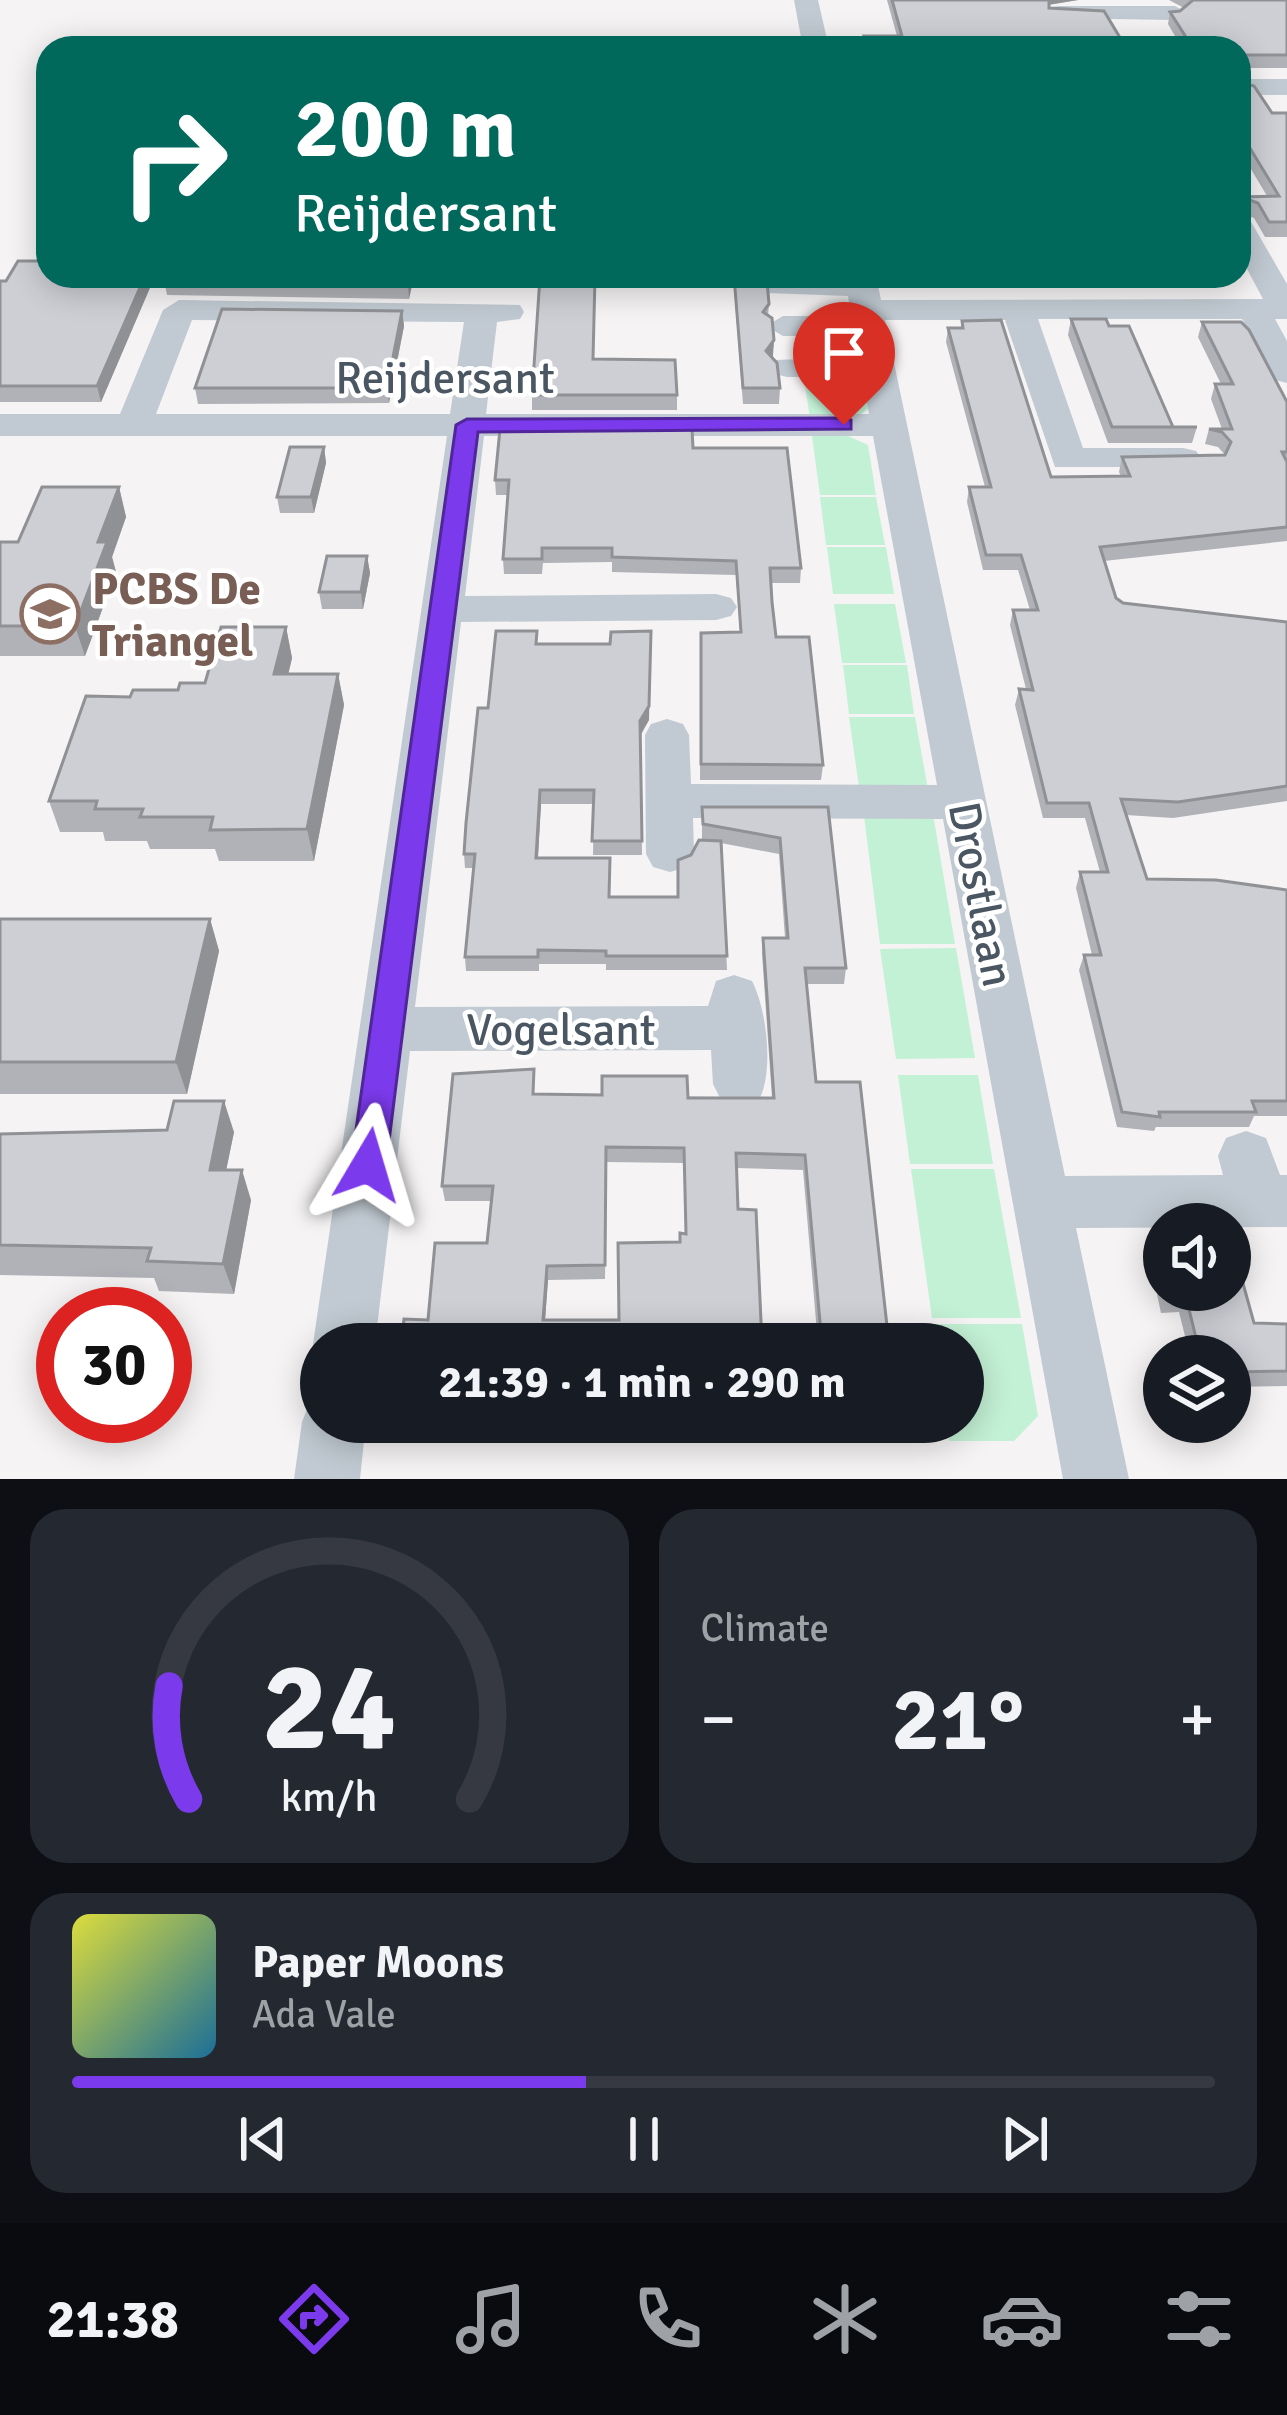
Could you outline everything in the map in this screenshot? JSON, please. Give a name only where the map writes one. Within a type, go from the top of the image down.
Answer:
[{"type":"street","points":[[814,36],[807,4],[841,8]]},
{"type":"street","points":[[1117,6],[1133,36]]},
{"type":"street","points":[[1059,13],[1117,6],[1175,13]]},
{"type":"street","points":[[1251,87],[1286,88]]},
{"type":"street","points":[[1251,252],[1274,302],[1287,374]]},
{"type":"street","points":[[791,288],[865,299],[1018,310],[1274,302]]},
{"type":"street","points":[[1205,288],[1274,302]]},
{"type":"street","points":[[783,326],[865,299]]},
{"type":"street","name":"Drostlaan","points":[[865,299],[1096,1479]]},
{"type":"street","points":[[134,425],[179,310],[216,314],[495,312],[490,350],[467,425],[347,1323]]},
{"type":"street","points":[[1018,310],[1068,459],[1204,459]]},
{"type":"street","points":[[788,367],[878,367]]},
{"type":"street","name":"Reijdersant","points":[[0,425],[890,425]]},
{"type":"street","points":[[443,609],[716,614]]},
{"type":"street","points":[[667,735],[670,854]]},
{"type":"street","points":[[669,801],[964,802]]},
{"type":"street","name":"Vogelsant","points":[[386,1030],[735,1012],[740,1084]]},
{"type":"street","points":[[1042,1202],[1265,1186]]},
{"type":"street","points":[[327,1479],[331,1443]]},
{"type":"green space","points":[[803,371],[865,371],[868,409],[860,415],[810,419]]},
{"type":"green space","points":[[812,436],[848,436],[868,445],[876,495],[820,495]]},
{"type":"green space","points":[[820,497],[876,497],[885,545],[826,545]]},
{"type":"green space","points":[[827,547],[886,547],[894,594],[833,594]]},
{"type":"green space","points":[[834,604],[895,604],[906,663],[842,663]]},
{"type":"green space","points":[[843,665],[907,665],[914,714],[849,714]]},
{"type":"green space","points":[[849,717],[915,717],[929,795],[860,794]]},
{"type":"green space","points":[[863,808],[932,808],[955,944],[880,944]]},
{"type":"green space","points":[[956,948],[975,1058],[896,1059],[880,949]]},
{"type":"green space","points":[[898,1075],[978,1075],[993,1164],[910,1164]]},
{"type":"green space","points":[[911,1169],[994,1169],[1021,1318],[932,1318]]},
{"type":"green space","points":[[984,1324],[1022,1324],[1038,1416],[1014,1441],[984,1441]]},
{"type":"building","points":[[892,0],[1049,0],[1049,8],[1104,11],[1119,36],[902,36]]},
{"type":"building","points":[[1193,0],[1287,0],[1287,55],[1251,55],[1251,36],[1185,36],[1170,12],[1180,11]]},
{"type":"building","points":[[1251,85],[1272,113],[1287,113],[1287,222],[1269,222],[1258,203],[1251,200],[1251,197],[1279,196],[1251,150]]},
{"type":"building","points":[[18,261],[36,261],[36,288],[140,288],[97,386],[0,386],[0,281],[6,281]]},
{"type":"building","points":[[539,288],[595,288],[593,359],[675,360],[677,395],[532,395]]},
{"type":"building","points":[[735,288],[768,288],[769,304],[763,312],[772,318],[774,340],[766,351],[777,363],[780,388],[743,388]]},
{"type":"building","points":[[222,309],[402,311],[387,388],[195,388]]},
{"type":"building","points":[[1071,319],[1106,319],[1109,326],[1129,326],[1173,427],[1112,427]]},
{"type":"building","points":[[1001,320],[1051,477],[1130,476],[1122,457],[1225,455],[1231,442],[1222,432],[1209,429],[1232,429],[1215,384],[1233,384],[1202,322],[1241,322],[1287,402],[1287,452],[1282,452],[1287,462],[1287,527],[1100,547],[1116,598],[1123,603],[1287,622],[1287,786],[1178,802],[1121,799],[1147,879],[1216,880],[1287,890],[1287,1101],[1252,1101],[1256,1112],[1159,1112],[1160,1117],[1122,1112],[1084,955],[1101,955],[1080,872],[1108,872],[1089,803],[1047,803],[1019,689],[1033,690],[1013,610],[1038,610],[1021,555],[986,555],[969,487],[991,487],[948,328],[963,328],[962,321]]},
{"type":"building","points":[[692,428],[693,448],[787,448],[801,568],[770,568],[772,602],[776,637],[809,637],[823,765],[701,764],[701,633],[741,632],[736,561],[612,557],[612,548],[542,548],[542,559],[503,559],[509,480],[495,480],[500,429]]},
{"type":"building","points":[[290,447],[324,447],[311,497],[277,497]]},
{"type":"building","points":[[42,487],[119,487],[98,542],[107,542],[75,626],[0,626],[0,542],[18,542]]},
{"type":"building","points":[[327,556],[367,556],[361,592],[319,592]]},
{"type":"building","points":[[221,627],[286,627],[274,674],[338,674],[307,829],[210,830],[213,817],[140,817],[143,809],[95,809],[97,801],[49,801],[86,696],[130,697],[133,690],[178,690],[180,683],[205,683]]},
{"type":"building","points":[[496,631],[537,631],[536,644],[610,644],[611,632],[651,631],[649,706],[640,721],[642,841],[592,841],[594,790],[540,790],[536,858],[610,858],[609,897],[678,897],[678,860],[691,855],[699,840],[721,841],[727,956],[606,956],[606,951],[538,950],[538,957],[465,957],[475,854],[464,854],[466,823],[478,708],[488,708]]},
{"type":"building","points":[[702,807],[828,807],[846,968],[805,968],[816,1082],[860,1082],[887,1323],[820,1323],[805,1155],[736,1153],[738,1209],[756,1210],[761,1323],[404,1323],[404,1319],[428,1320],[435,1243],[487,1243],[493,1186],[442,1186],[453,1074],[534,1069],[533,1094],[602,1095],[602,1076],[687,1076],[688,1098],[774,1098],[763,938],[788,938],[780,838],[703,824]],"holes":[[[606,1147],[684,1148],[686,1234],[680,1233],[680,1242],[618,1243],[619,1320],[543,1320],[547,1266],[605,1265]]]},
{"type":"building","points":[[0,919],[210,919],[176,1062],[0,1062]]},
{"type":"building","points":[[174,1101],[224,1101],[210,1170],[242,1170],[223,1264],[147,1261],[151,1248],[0,1245],[0,1134],[167,1130]]},
{"type":"building","points":[[1189,1311],[1251,1311],[1254,1323],[1287,1324],[1287,1371],[1251,1372],[1251,1335],[1195,1335]]},
{"type":"place","name":"PCBS De Triangel","points":[[50,614]]},
{"type":"route","points":[[368,1165],[467,425],[844,425]]}]
